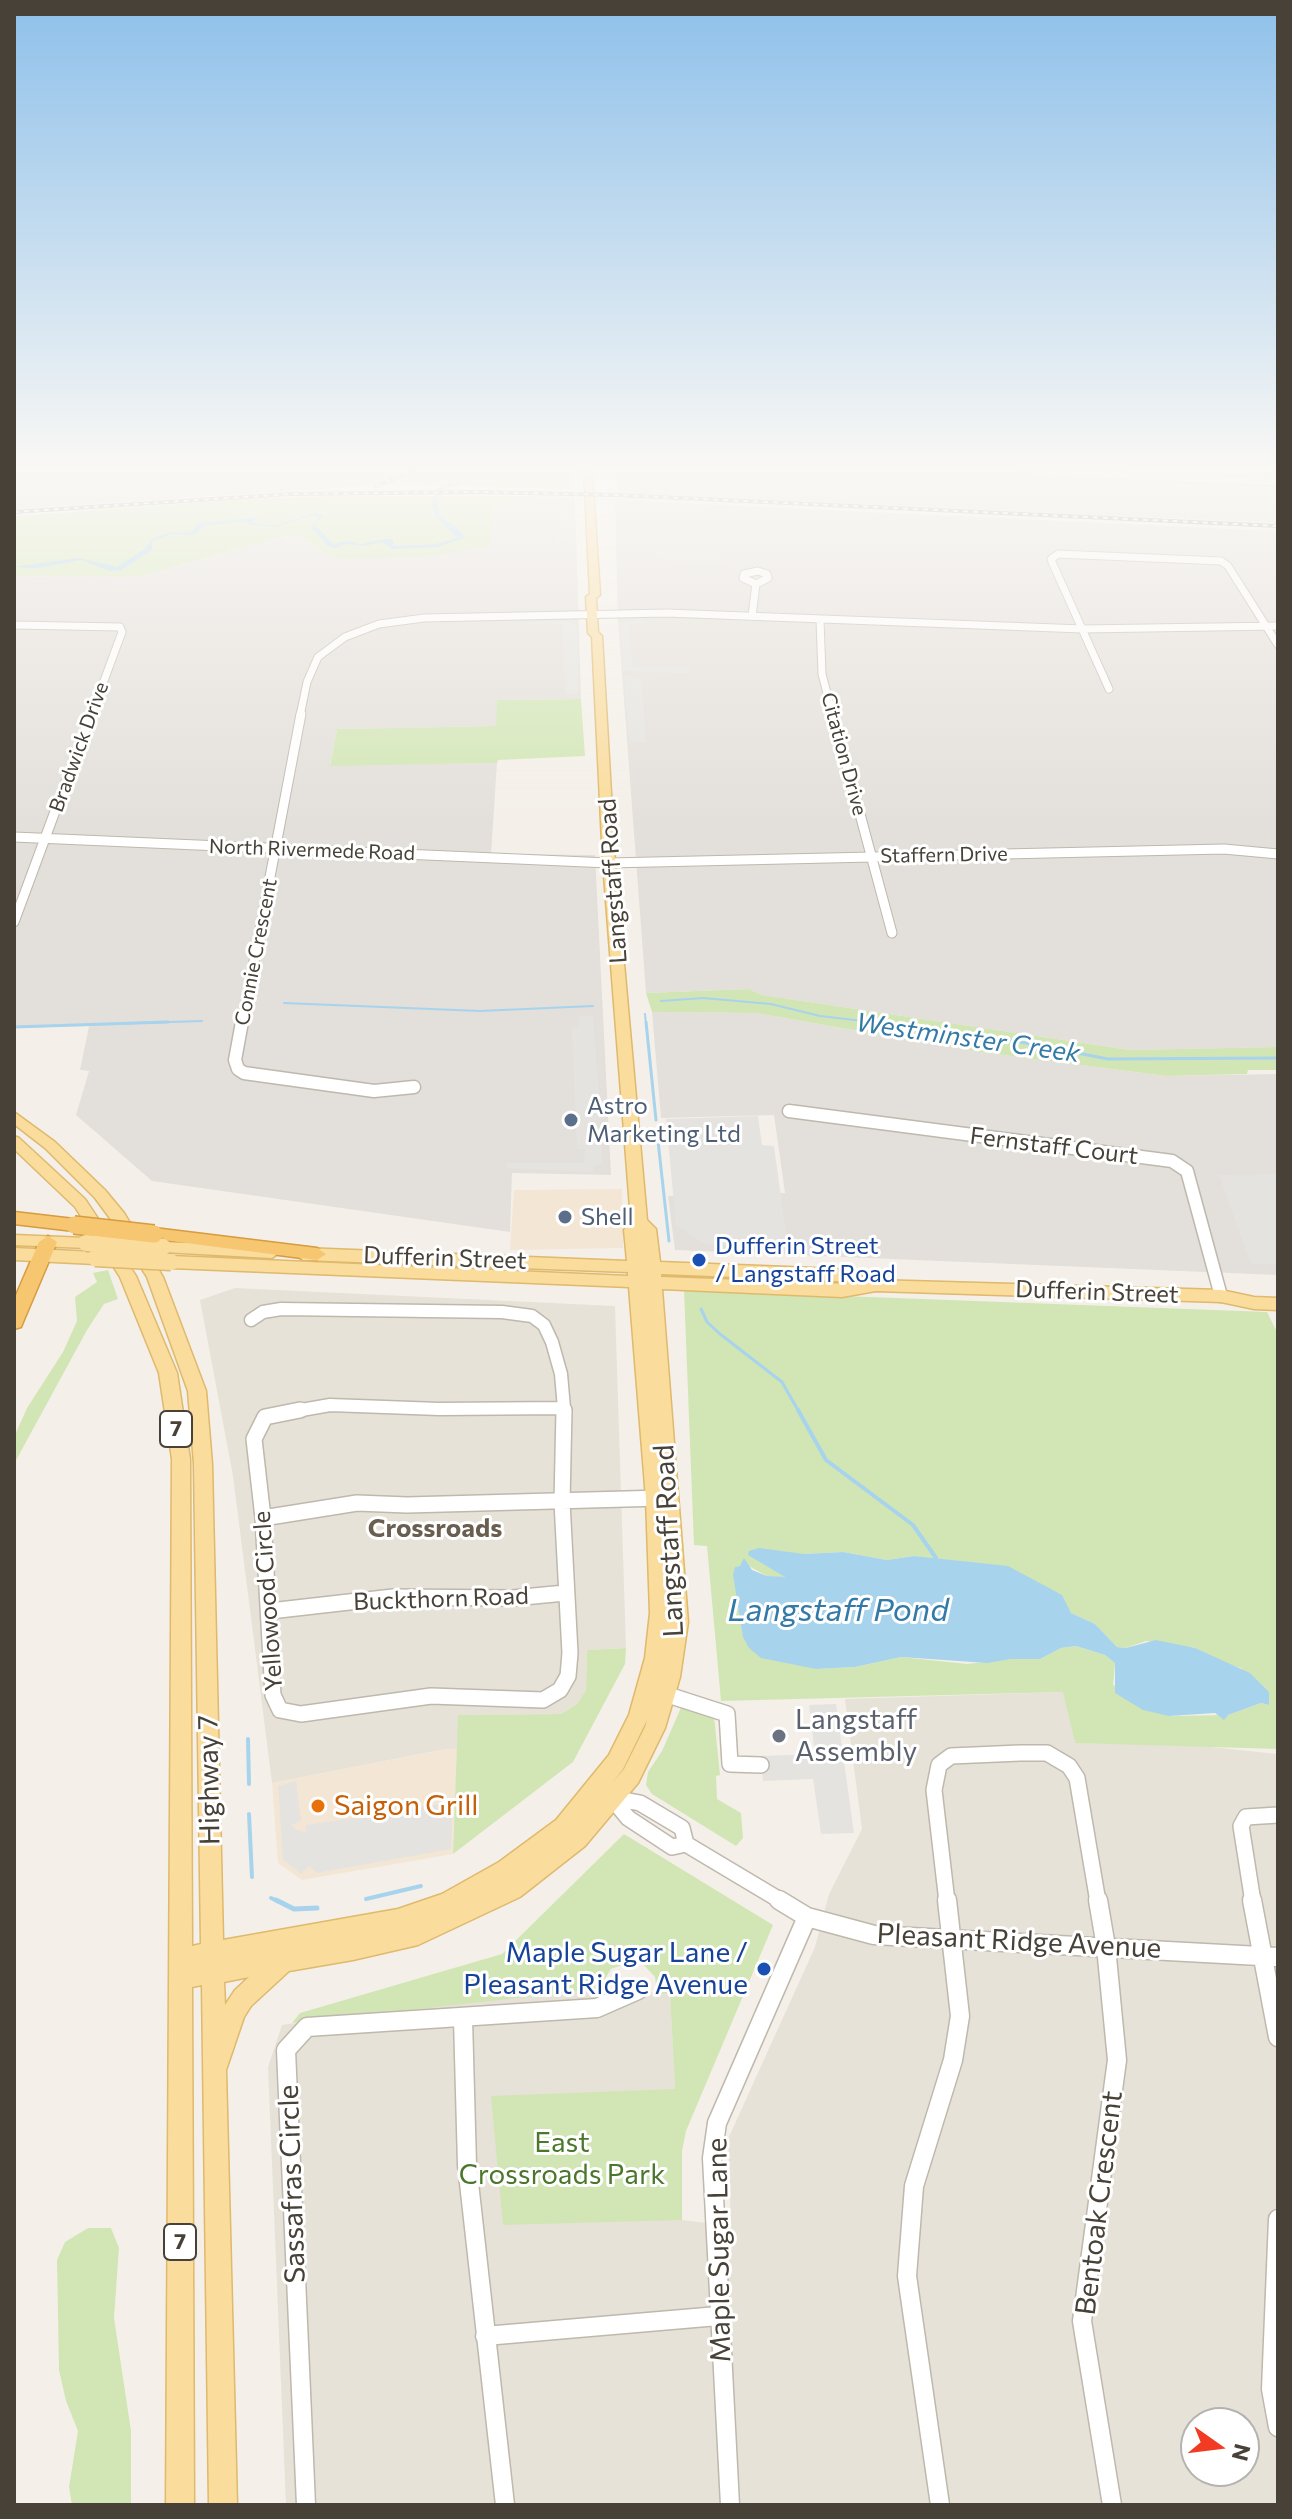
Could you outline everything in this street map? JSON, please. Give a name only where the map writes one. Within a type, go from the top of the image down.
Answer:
[{"type":"highway","points":[[14,1218],[74,1225],[163,1248],[317,1254]]},
{"type":"highway","points":[[14,1322],[46,1249]]},
{"type":"main road","name":"Langstaff Road","points":[[180,1969],[398,1920],[448,1903],[507,1869],[635,1768],[655,1728],[665,1694],[678,1622],[662,1498],[644,1275],[632,1230],[639,1222],[609,863],[597,636],[601,633],[591,597],[595,595],[595,589]]},
{"type":"main road","name":"Highway 7","points":[[14,1117],[50,1145],[100,1194],[118,1217],[155,1277],[197,1391],[203,1464],[214,1962],[212,2079],[223,2505]]},
{"type":"main road","name":"Highway 7","points":[[14,1141],[56,1177],[88,1215],[128,1276],[168,1373],[181,1459],[180,2505]]},
{"type":"main road","name":"Dufferin Street","points":[[14,1240],[46,1249]]},
{"type":"main road","name":"Dufferin Street","points":[[14,1254],[46,1249],[163,1248],[644,1275]]},
{"type":"main road","name":"Dufferin Street","points":[[317,1254],[842,1291],[876,1285],[1221,1296],[1249,1292],[1278,1293]]},
{"type":"main road","name":"Dufferin Street","points":[[1221,1296],[1278,1304]]},
{"type":"main road","name":"Langstaff Road","points":[[214,1962],[283,1961],[418,1934],[512,1890],[577,1839],[606,1792],[616,1762],[639,1716],[655,1658],[660,1613],[662,1498]]},
{"type":"main road","points":[[212,2079],[234,2011],[252,1987],[283,1961]]},
{"type":"street","points":[[752,616],[755,589]]},
{"type":"street","points":[[1064,589],[1109,689]]},
{"type":"street","points":[[1242,589],[1278,645]]},
{"type":"street","name":"Connie Crescent","points":[[414,1087],[374,1091],[271,1078],[244,1073],[238,1069],[235,1060],[309,674],[318,657],[335,643],[379,624],[424,618],[752,616],[1082,629],[1278,626]]},
{"type":"street","name":"Citation Drive","points":[[820,620],[822,674],[892,933]]},
{"type":"street","name":"Bradwick Drive","points":[[14,625],[112,625],[120,627],[122,632],[14,922]]},
{"type":"street","name":"North Rivermede Road","points":[[14,837],[609,863]]},
{"type":"street","name":"Staffern Drive","points":[[609,863],[1224,849],[1278,854]]},
{"type":"street","name":"Fernstaff Court","points":[[789,1111],[1172,1161],[1187,1171],[1221,1296]]},
{"type":"street","name":"Yellowood Circle","points":[[251,1320],[263,1312],[281,1309],[502,1312],[532,1316],[539,1318],[552,1342],[561,1374],[564,1408],[562,1502],[570,1653],[568,1676],[554,1696],[543,1700],[431,1696],[301,1714],[280,1710],[273,1695],[270,1611],[254,1439],[265,1417],[330,1405],[439,1409],[564,1408]]},
{"type":"street","points":[[263,1518],[357,1503],[407,1505],[662,1498]]},
{"type":"street","name":"Buckthorn Road","points":[[270,1611],[393,1597],[513,1598],[565,1593]]},
{"type":"street","points":[[665,1694],[727,1714],[730,1764],[761,1765]]},
{"type":"street","name":"Bentoak Crescent","points":[[954,1942],[934,1790],[939,1765],[951,1756],[1047,1753],[1069,1766],[1077,1778],[1106,1947],[1117,2060],[1082,2321],[1112,2505]]},
{"type":"street","name":"Pleasant Ridge Avenue","points":[[606,1792],[628,1818],[672,1847],[686,1844],[807,1917],[874,1935],[954,1942],[1270,1956]]},
{"type":"street","points":[[1278,1815],[1246,1817],[1241,1826],[1270,1956],[1278,2037]]},
{"type":"street","name":"Maple Sugar Lane","points":[[730,2505],[712,2158],[717,2123],[807,1917]]},
{"type":"street","points":[[940,2505],[907,2276],[914,2186],[953,2060],[960,2016],[954,1942]]},
{"type":"street","name":"Sassafras Circle","points":[[306,2505],[286,2050],[307,2027],[597,2008],[638,1990]]},
{"type":"street","points":[[463,2019],[467,2165],[505,2505]]},
{"type":"street","points":[[1278,2219],[1271,2389],[1278,2427]]},
{"type":"street","points":[[485,2336],[718,2316]]},
{"type":"shaded area","points":[[14,589],[578,589],[581,699],[498,700],[497,726],[337,729],[330,765],[497,763],[491,854],[595,855],[611,1175],[512,1173],[510,1232],[152,1181],[76,1115],[89,1071],[80,1070],[89,1026],[14,1028]]},
{"type":"shaded area","points":[[617,589],[1278,589],[1278,1047],[1130,1050],[762,995],[749,989],[646,993]]},
{"type":"shaded area","points":[[645,620],[646,623],[629,624],[632,667],[690,667],[688,673],[623,671],[620,623]]},
{"type":"shaded area","points":[[565,621],[577,626],[578,694],[566,694],[562,624],[509,624]]},
{"type":"shaded area","points":[[624,676],[641,679],[646,742],[629,742]]},
{"type":"shaded area","points":[[652,1012],[756,1013],[973,1051],[1166,1076],[1278,1074],[1278,1275],[675,1250],[668,1196],[785,1193],[774,1115],[661,1118]]},
{"type":"shaded area","points":[[579,1016],[593,1016],[601,1119],[593,1121],[594,1140],[602,1141],[602,1165],[594,1166],[593,1172],[507,1168],[507,1163],[584,1163],[585,1149],[577,1149],[572,1028],[579,1027]]},
{"type":"shaded area","points":[[758,1116],[762,1145],[774,1146],[788,1248],[705,1244],[676,1225],[666,1119]]},
{"type":"shaded area","points":[[1278,1174],[1278,1264],[1251,1264],[1219,1175]]},
{"type":"shaded area","points":[[622,1189],[623,1248],[510,1250],[514,1190]]},
{"type":"shaded area","points":[[235,1288],[615,1306],[626,1648],[587,1650],[586,1690],[577,1704],[561,1714],[459,1715],[457,1749],[272,1783],[233,1476],[200,1300]]},
{"type":"shaded area","points":[[1064,1692],[1075,1743],[1182,1744],[1278,1754],[1278,2505],[286,2505],[268,2067],[282,2025],[467,1998],[590,1991],[670,1993],[682,2220],[731,2226],[728,2139],[815,1947],[829,1894],[862,1829],[845,1699]]},
{"type":"shaded area","points":[[836,1704],[854,1833],[821,1834],[813,1779],[763,1781],[760,1756],[815,1754],[809,1705]]},
{"type":"shaded area","points":[[457,1749],[453,1854],[302,1880],[278,1863],[272,1783]]},
{"type":"shaded area","points":[[296,1781],[301,1821],[291,1825],[297,1830],[305,1832],[307,1825],[453,1802],[451,1849],[317,1873],[309,1866],[301,1874],[283,1860],[278,1786]]},
{"type":"green space","points":[[581,699],[585,756],[498,760],[497,763],[330,766],[337,729],[496,726],[497,700]]},
{"type":"green space","points":[[749,989],[762,995],[1130,1050],[1278,1047],[1278,1070],[1166,1076],[973,1051],[756,1013],[652,1012],[646,993]]},
{"type":"green space","points":[[108,1270],[118,1299],[104,1304],[87,1330],[14,1464],[14,1437],[27,1408],[63,1352],[77,1321],[75,1297],[97,1282],[93,1273]]},
{"type":"green space","points":[[684,1290],[1267,1312],[1278,1334],[1278,1749],[1075,1743],[1063,1692],[721,1701],[707,1546],[694,1545]],"holes":[[[843,1552],[887,1560],[914,1556],[959,1562],[1095,1624],[1117,1647],[1126,1648],[1146,1641],[1195,1648],[1222,1663],[1241,1668],[1268,1705],[1261,1703],[1228,1715],[1169,1716],[1113,1685],[1115,1663],[1105,1655],[1076,1646],[1061,1648],[1040,1659],[967,1664],[901,1657],[855,1667],[816,1669],[735,1567],[747,1565],[767,1576],[782,1578],[785,1576],[777,1571],[804,1554]]]},
{"type":"green space","points":[[626,1648],[625,1664],[573,1762],[453,1854],[458,1715],[561,1714],[577,1704],[586,1690],[587,1650]]},
{"type":"green space","points":[[683,1703],[714,1716],[720,1775],[716,1776],[717,1799],[741,1813],[743,1838],[736,1846],[652,1794],[646,1785],[648,1772],[662,1751]]},
{"type":"green space","name":"East Crossroads Park","points":[[624,1834],[773,1925],[686,2131],[682,2151],[682,2220],[503,2225],[491,2096],[675,2089],[670,1994],[657,1993],[655,1977],[642,1963],[611,1969],[599,1989],[292,2023],[300,2013],[502,1954]]},
{"type":"green space","points":[[88,2228],[111,2228],[119,2248],[114,2318],[131,2431],[131,2505],[72,2505],[69,2487],[78,2431],[66,2401],[59,2370],[57,2260],[65,2242]]},
{"type":"water","name":"Langstaff Pond","points":[[759,1548],[804,1554],[843,1552],[887,1560],[914,1556],[1008,1566],[1062,1595],[1071,1613],[1095,1624],[1117,1647],[1126,1648],[1156,1640],[1195,1648],[1250,1673],[1269,1692],[1269,1705],[1261,1703],[1228,1715],[1224,1720],[1215,1713],[1169,1716],[1143,1710],[1115,1693],[1115,1663],[1105,1655],[1076,1646],[1061,1648],[1040,1659],[987,1663],[901,1657],[855,1667],[816,1669],[761,1658],[749,1648],[743,1637],[733,1575],[735,1567],[740,1566],[744,1558],[752,1570],[767,1576],[785,1577],[748,1555],[749,1551]]},
{"type":"waterway","name":"Westminster Creek","points":[[661,1001],[703,998],[771,1004],[820,1016],[881,1023]]},
{"type":"waterway","name":"Westminster Creek","points":[[284,1003],[480,1011],[593,1006]]},
{"type":"waterway","points":[[645,1014],[646,1024]]},
{"type":"waterway","name":"Westminster Creek","points":[[135,1023],[202,1021]]},
{"type":"waterway","name":"Westminster Creek","points":[[135,1023],[168,1022]]},
{"type":"waterway","points":[[646,1022],[656,1120]]},
{"type":"waterway","name":"Westminster Creek","points":[[875,1022],[881,1023]]},
{"type":"waterway","name":"Westminster Creek","points":[[14,1027],[135,1023]]},
{"type":"waterway","name":"Westminster Creek","points":[[105,1024],[135,1023]]},
{"type":"waterway","name":"Westminster Creek","points":[[881,1023],[889,1024]]},
{"type":"waterway","name":"Westminster Creek","points":[[881,1023],[964,1038],[1010,1040],[1108,1059],[1278,1058]]},
{"type":"waterway","points":[[658,1141],[669,1241]]},
{"type":"waterway","points":[[701,1309],[707,1322],[720,1334],[782,1382],[799,1412]]},
{"type":"waterway","points":[[798,1410],[826,1460],[913,1525],[936,1558]]},
{"type":"waterway","points":[[248,1739],[249,1784]]},
{"type":"waterway","points":[[249,1814],[252,1877]]},
{"type":"waterway","points":[[366,1899],[421,1886]]},
{"type":"waterway","points":[[271,1898],[280,1902]]},
{"type":"waterway","points":[[276,1900],[280,1902]]},
{"type":"waterway","points":[[280,1902],[294,1909],[317,1908]]},
{"type":"place","name":"Astro Marketing Ltd","points":[[571,1120]]},
{"type":"place","name":"Shell","points":[[565,1217]]},
{"type":"place","name":"Dufferin Street / Langstaff Road","points":[[699,1260]]},
{"type":"place","name":"Langstaff Assembly","points":[[779,1736]]},
{"type":"place","name":"Saigon Grill","points":[[318,1806]]},
{"type":"place","name":"Maple Sugar Lane / Pleasant Ridge Avenue","points":[[764,1969]]},
{"type":"district","name":"Crossroads","points":[[435,1528]]}]
